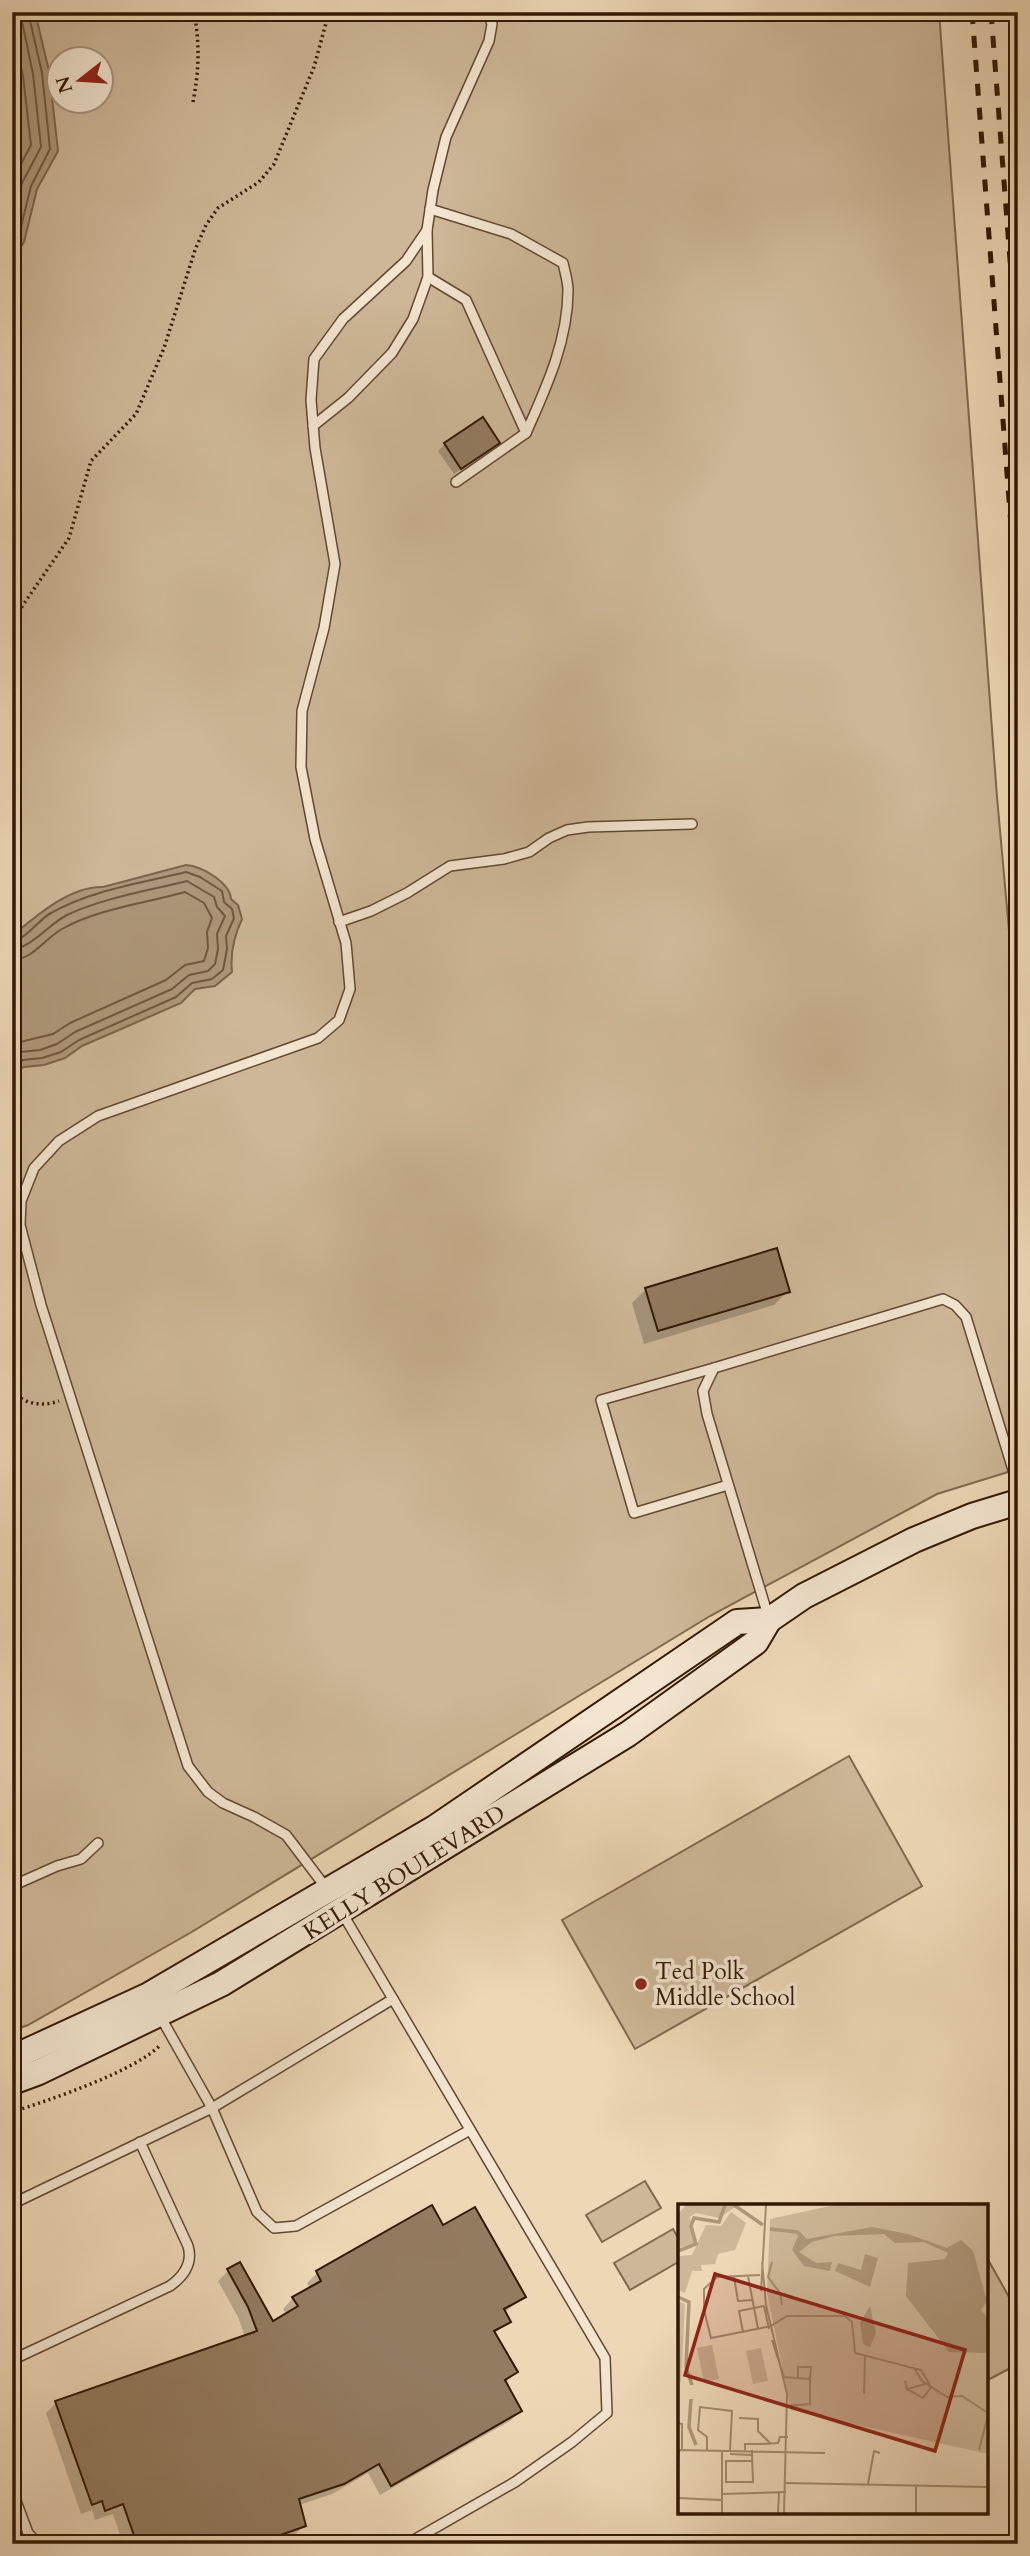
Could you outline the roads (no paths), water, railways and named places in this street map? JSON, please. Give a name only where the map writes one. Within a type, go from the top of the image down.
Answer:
[{"type":"street","name":"KELLY BOULEVARD","points":[[12,2058],[147,1996],[335,1900],[628,1734],[756,1642],[769,1620],[804,1597],[914,1540],[972,1516],[1018,1502]]},
{"type":"street","name":"KELLY BOULEVARD","points":[[12,2082],[221,1984],[335,1900]]},
{"type":"lane","points":[[313,426],[348,398],[392,354],[413,320],[428,277],[427,230],[446,137],[489,41],[492,24],[488,12]]},
{"type":"lane","points":[[430,209],[511,234],[563,263],[569,288],[563,331],[553,372],[526,433],[456,482]]},
{"type":"lane","points":[[407,2544],[515,2482],[572,2442],[607,2413],[605,2358],[335,1900],[286,1835],[223,1803],[208,1792],[188,1766],[41,1305],[20,1225],[21,1201],[34,1168],[59,1141],[98,1116],[318,1038],[339,1020],[350,989],[346,943],[315,839],[301,767],[302,711],[324,628],[335,564],[313,426],[311,400],[314,359],[343,319],[406,261],[427,230]]},
{"type":"lane","points":[[428,277],[466,300],[526,433]]},
{"type":"lane","points":[[339,922],[407,893],[450,866],[503,859],[529,852],[567,830],[692,824]]},
{"type":"lane","points":[[728,1485],[634,1513],[601,1400],[943,1299],[955,1305],[966,1317],[1018,1486]]},
{"type":"lane","points":[[714,1368],[703,1391],[707,1414],[769,1620]]},
{"type":"lane","points":[[12,1886],[81,1858],[98,1843]]},
{"type":"lane","points":[[12,2204],[212,2108],[393,1999]]},
{"type":"lane","points":[[159,2015],[212,2108],[257,2211],[274,2228],[296,2226],[470,2130]]},
{"type":"lane","points":[[12,2360],[179,2280],[186,2270],[190,2259],[188,2246],[140,2142]]},
{"type":"lane","points":[[12,2490],[28,2533],[38,2544]]},
{"type":"water","points":[[12,12],[35,12],[46,58],[46,116],[54,116],[58,151],[37,189],[24,242],[12,261]]},
{"type":"water","points":[[186,865],[214,876],[226,887],[231,899],[238,905],[242,919],[233,945],[232,972],[215,986],[195,989],[181,1003],[82,1046],[65,1058],[44,1065],[24,1067],[12,1074],[12,936],[54,904],[78,891]]},
{"type":"waterway","points":[[1001,2544],[1018,2535]]},
{"type":"railway","points":[[972,12],[1018,618]]},
{"type":"railway","points":[[991,12],[1018,364]]},
{"type":"place","name":"Ted Polk Middle School","points":[[641,1984]]}]
